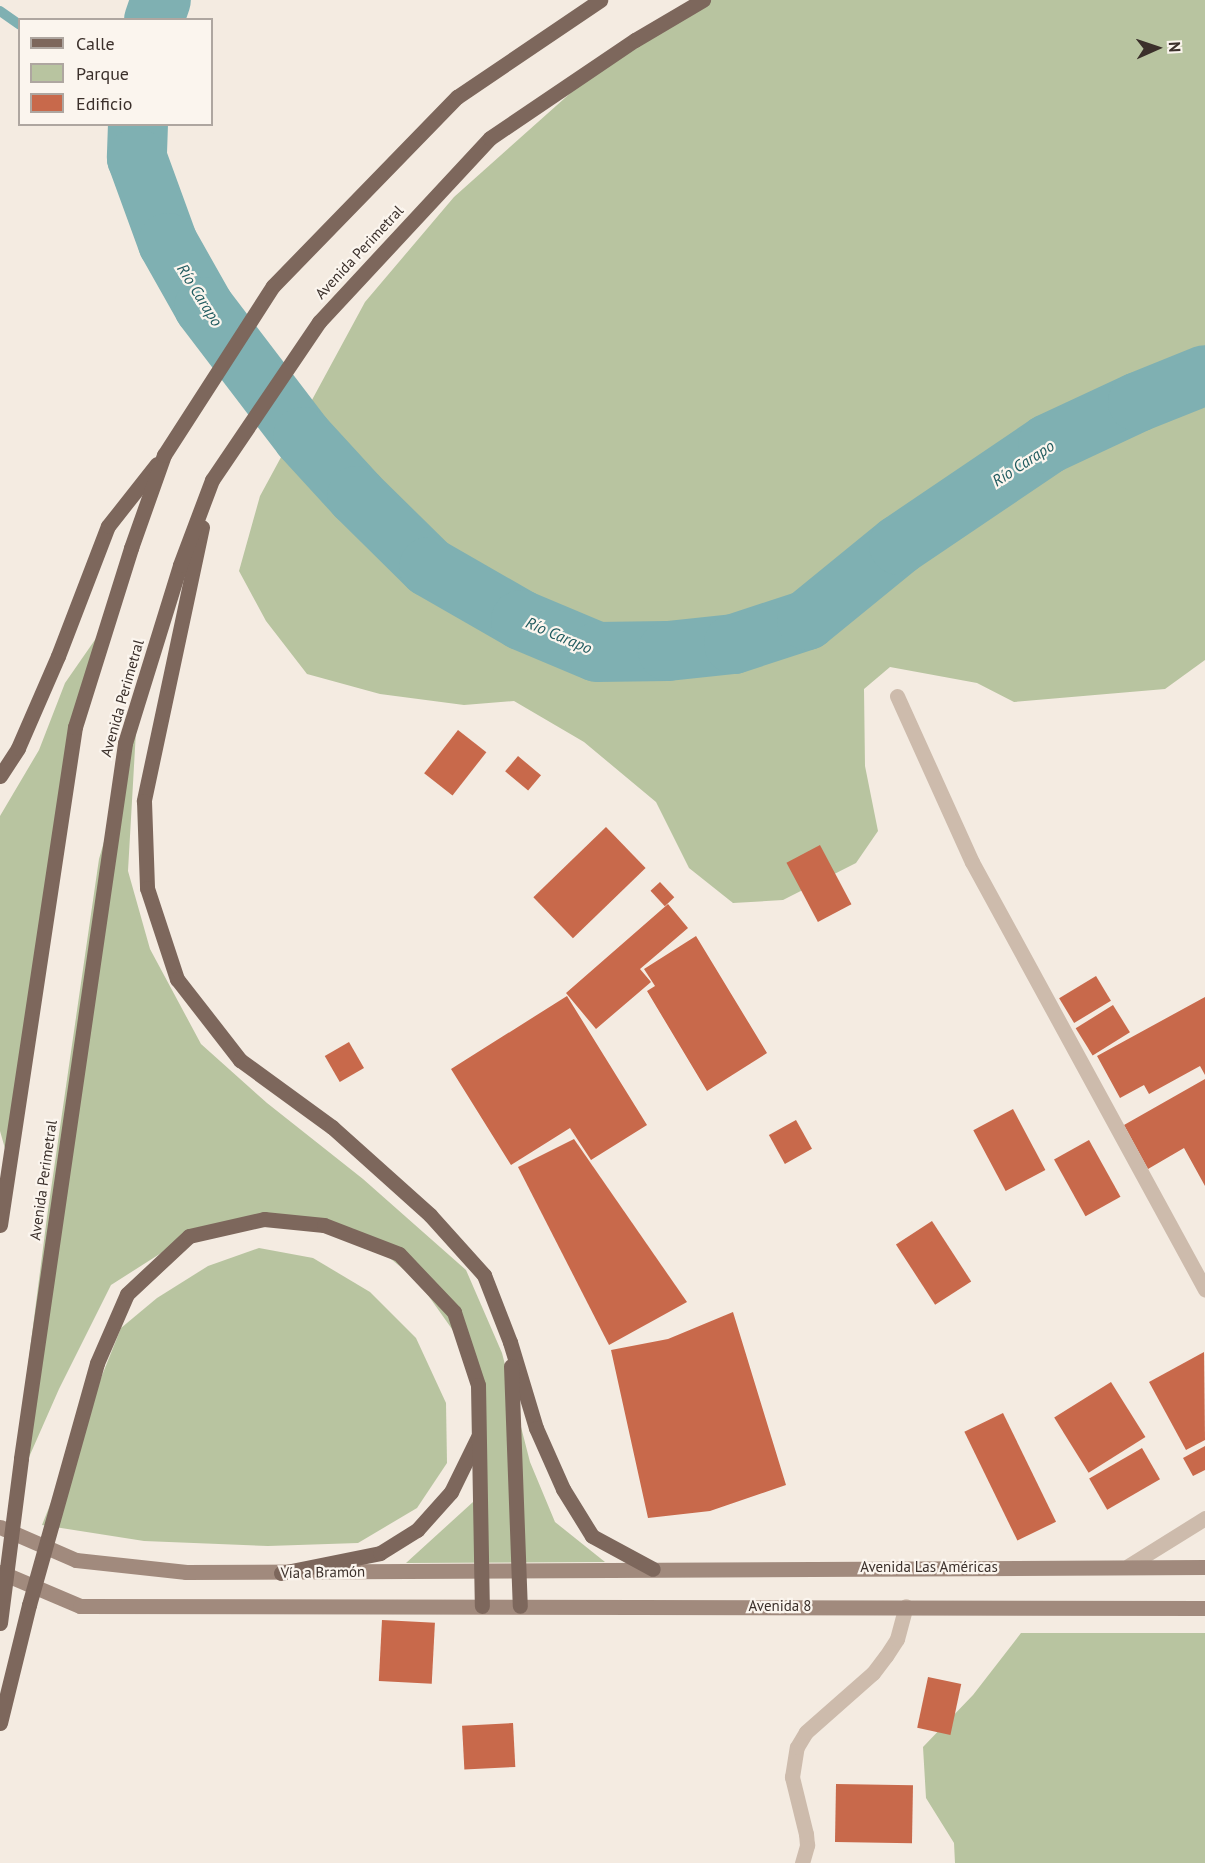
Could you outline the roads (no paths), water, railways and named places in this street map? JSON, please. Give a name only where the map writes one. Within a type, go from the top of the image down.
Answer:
[{"type":"main road","points":[[0,776],[18,748],[58,656],[108,526],[165,455],[273,286],[457,97],[600,0]]},
{"type":"main road","name":"Avenida Perimetral","points":[[0,1623],[21,1458],[125,743],[180,565],[212,480],[319,322],[490,138],[635,40],[703,0]]},
{"type":"main road","points":[[0,1225],[75,727],[131,548],[165,455]]},
{"type":"main road","points":[[212,480],[144,801],[147,888],[177,979],[240,1060],[332,1127],[430,1215],[484,1275],[510,1342],[536,1428],[563,1489],[592,1536],[653,1569]]},
{"type":"main road","points":[[0,1723],[29,1605],[97,1363],[127,1294],[189,1236],[264,1219],[324,1225],[399,1254],[454,1312],[478,1385],[482,1606]]},
{"type":"main road","points":[[0,1572],[80,1606],[520,1606],[510,1342]]},
{"type":"main road","points":[[281,1573],[380,1553],[417,1530],[451,1492],[479,1434]]},
{"type":"main road","name":"Vía a Bramón","points":[[0,1527],[76,1560],[186,1572],[482,1570],[520,1572],[653,1569]]},
{"type":"main road","name":"Avenida Las Américas","points":[[653,1569],[1205,1567]]},
{"type":"main road","name":"Avenida 8","points":[[520,1606],[906,1606]]},
{"type":"main road","points":[[906,1606],[1205,1608]]},
{"type":"street","points":[[897,696],[972,862],[1205,1290]]},
{"type":"street","points":[[1128,1566],[1205,1518]]},
{"type":"street","points":[[802,1863],[807,1845],[806,1834],[792,1777],[797,1747],[806,1732],[873,1673],[897,1639],[906,1606]]},
{"type":"waterway","name":"Río Carapo","points":[[155,18],[161,0]]},
{"type":"waterway","points":[[0,11],[18,24]]},
{"type":"waterway","points":[[119,126],[137,158]]},
{"type":"waterway","name":"Río Carapo","points":[[138,126],[137,158],[168,243],[204,307],[303,437],[357,496],[429,567],[521,620],[597,652],[668,651],[734,644],[807,620],[899,545],[1048,444],[1138,402],[1205,375]]}]
